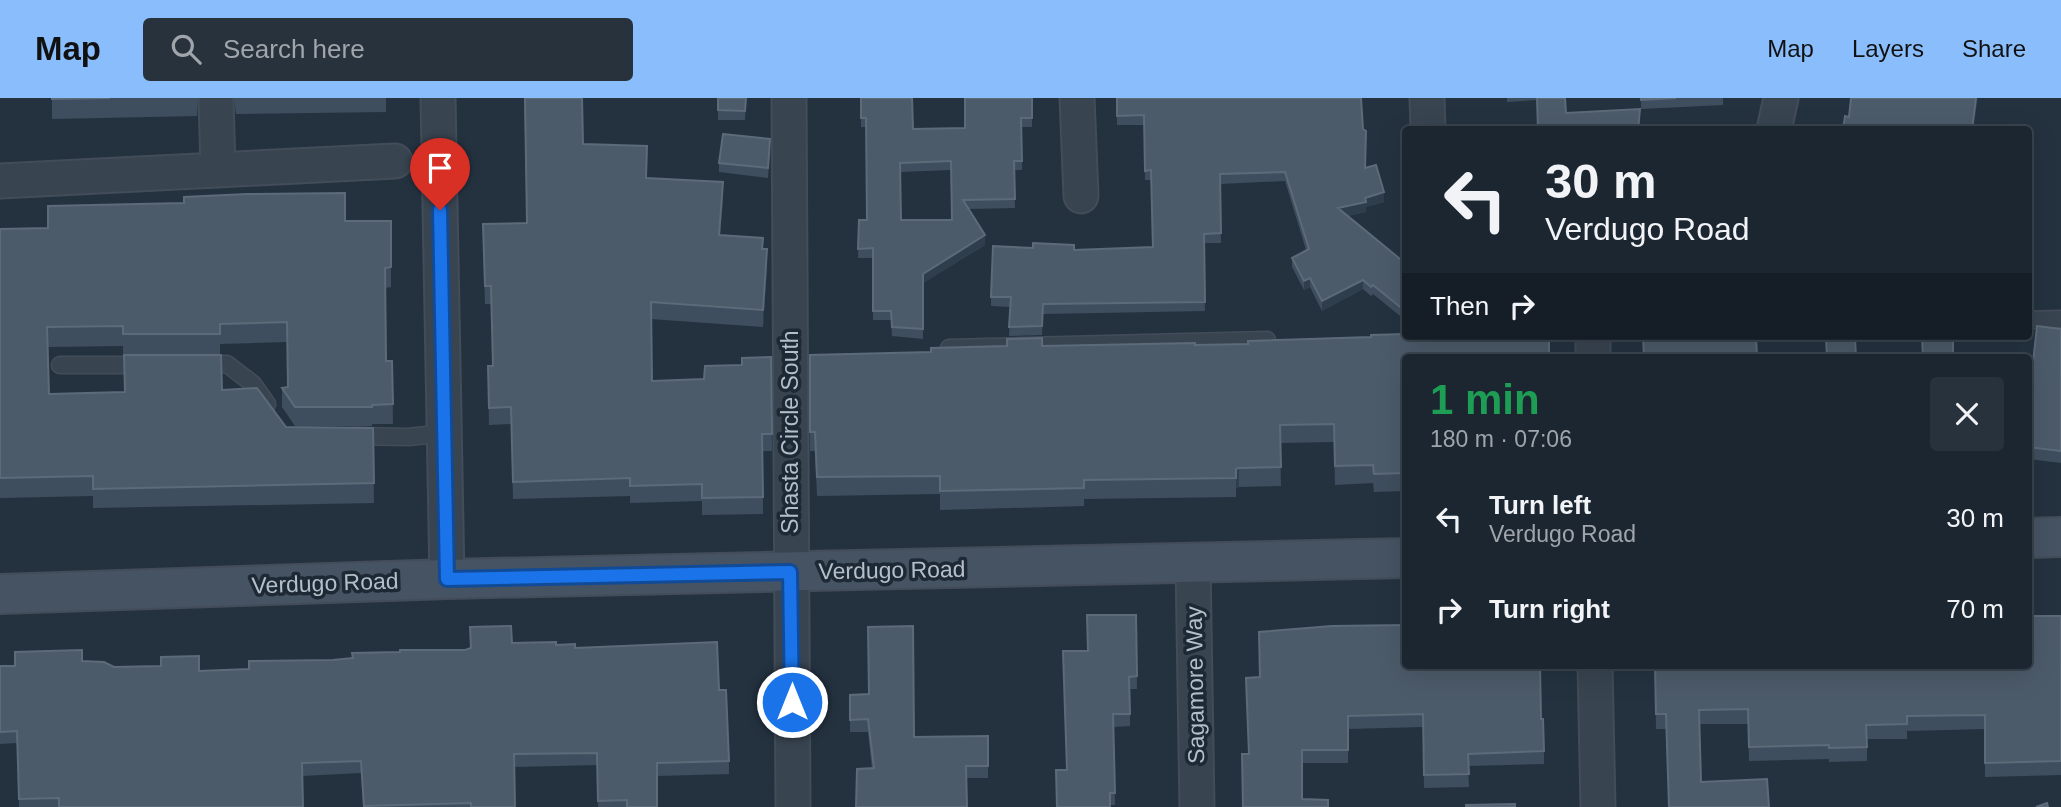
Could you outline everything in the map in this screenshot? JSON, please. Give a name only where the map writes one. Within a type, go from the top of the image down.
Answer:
[{"type":"main road","points":[[2032,538],[2061,537]]},
{"type":"main road","name":"Verdugo Road","points":[[0,594],[447,579],[1402,558]]},
{"type":"street","points":[[216,98],[218,170]]},
{"type":"street","points":[[438,98],[447,579]]},
{"type":"street","name":"Shasta Circle South","points":[[789,98],[793,807]]},
{"type":"street","points":[[1077,98],[1081,196]]},
{"type":"street","points":[[1427,98],[1428,126]]},
{"type":"street","points":[[1775,126],[1781,98]]},
{"type":"street","points":[[0,181],[395,161]]},
{"type":"street","name":"Sagamore Way","points":[[1193,564],[1197,807]]},
{"type":"street","points":[[1595,669],[1598,807]]},
{"type":"lane","points":[[2032,320],[2061,318]]},
{"type":"lane","points":[[949,348],[1278,340]]},
{"type":"lane","points":[[185,364],[227,364],[253,384],[278,419]]},
{"type":"lane","points":[[60,365],[157,365]]},
{"type":"lane","points":[[334,436],[408,437],[445,433]]},
{"type":"building","points":[[525,98],[582,98],[583,144],[647,146],[646,178],[723,182],[719,235],[763,238],[762,249],[767,249],[763,310],[651,302],[652,381],[704,379],[705,366],[742,365],[742,358],[771,357],[772,434],[762,434],[763,497],[702,498],[702,484],[630,486],[630,478],[513,482],[511,407],[489,408],[488,366],[493,366],[491,286],[485,286],[483,224],[527,223]]},
{"type":"building","points":[[718,98],[746,98],[745,111],[718,110]]},
{"type":"building","points":[[861,98],[912,98],[913,129],[965,128],[965,98],[1032,98],[1032,118],[1021,118],[1022,161],[1014,161],[1015,199],[963,200],[985,235],[923,274],[923,329],[892,327],[891,311],[873,311],[873,248],[858,249],[859,220],[867,220],[866,118],[861,118]],"holes":[[[951,161],[952,220],[901,220],[900,163]]]},
{"type":"building","points":[[1117,98],[1361,98],[1363,129],[1366,131],[1365,168],[1376,165],[1384,192],[1365,198],[1366,202],[1338,208],[1402,261],[1402,309],[1363,280],[1322,301],[1310,278],[1304,281],[1292,258],[1309,249],[1285,172],[1220,174],[1221,233],[1204,234],[1205,302],[1043,304],[1042,326],[1009,327],[1011,297],[991,297],[993,246],[1033,248],[1033,243],[1074,245],[1074,250],[1153,247],[1151,170],[1145,171],[1144,115],[1117,116]]},
{"type":"building","points":[[1537,98],[1565,98],[1566,113],[1640,109],[1638,126],[1538,126]]},
{"type":"building","points":[[1641,98],[1676,98],[1641,100]]},
{"type":"building","points":[[1851,98],[1976,98],[1972,126],[1844,126],[1845,116],[1849,117]]},
{"type":"building","points":[[723,134],[770,139],[768,168],[719,163]]},
{"type":"building","points":[[345,193],[345,221],[391,221],[391,267],[385,268],[386,361],[392,361],[393,404],[372,407],[295,407],[282,388],[288,387],[287,322],[220,324],[220,334],[123,334],[123,326],[47,327],[49,394],[125,392],[124,355],[221,355],[222,390],[257,388],[286,427],[373,428],[374,483],[93,489],[93,476],[0,478],[0,229],[48,228],[48,206],[184,203],[184,197],[247,194]]},
{"type":"building","points":[[2037,326],[2061,329],[2061,451],[2032,447],[2032,372]]},
{"type":"building","points":[[1402,334],[1402,340],[1549,340],[1549,354],[1402,354],[1402,473],[1374,474],[1373,465],[1335,466],[1334,424],[1280,425],[1281,467],[1239,468],[1236,469],[1236,478],[1084,480],[1084,488],[940,491],[940,476],[817,477],[815,432],[810,432],[810,355],[931,352],[931,348],[1007,346],[1007,339],[1042,338],[1042,346],[1195,345]]},
{"type":"building","points":[[1643,340],[1756,340],[1757,354],[1644,354]]},
{"type":"building","points":[[1826,340],[1855,340],[1856,354],[1827,354]]},
{"type":"building","points":[[1922,340],[1953,340],[1953,354],[1923,354]]},
{"type":"building","points":[[1087,615],[1136,615],[1137,676],[1129,677],[1130,714],[1113,714],[1115,793],[1110,793],[1110,807],[1057,807],[1056,770],[1067,770],[1063,651],[1088,651]]},
{"type":"building","points":[[2032,616],[2061,616],[2061,761],[1985,763],[1985,715],[1907,716],[1907,724],[1866,725],[1867,747],[1749,747],[1748,709],[1699,710],[1701,782],[1767,779],[1769,807],[1669,807],[1666,714],[1656,714],[1655,669],[2032,669]]},
{"type":"building","points":[[1402,625],[1402,669],[1540,669],[1544,751],[1468,754],[1469,774],[1424,775],[1423,714],[1348,716],[1348,750],[1302,750],[1302,799],[1328,800],[1328,807],[1243,807],[1242,754],[1249,754],[1246,678],[1260,677],[1259,632],[1332,626]]},
{"type":"building","points":[[511,626],[512,643],[556,642],[556,645],[575,644],[575,648],[717,642],[719,690],[726,690],[729,761],[657,763],[657,807],[627,807],[627,800],[598,801],[597,753],[514,754],[515,807],[471,807],[471,803],[364,806],[361,761],[302,763],[303,807],[59,807],[59,798],[19,799],[17,731],[0,732],[0,666],[15,666],[15,652],[82,650],[82,661],[104,662],[114,667],[161,666],[161,657],[199,656],[199,671],[249,669],[249,661],[333,660],[353,658],[352,653],[400,650],[465,650],[471,648],[470,627]]},
{"type":"building","points":[[913,626],[914,737],[988,736],[988,766],[966,766],[967,807],[856,807],[857,769],[874,768],[868,719],[850,720],[850,695],[869,694],[868,627]]},
{"type":"building","points":[[1515,804],[1515,807],[1466,807],[1466,805]]},
{"type":"route","points":[[440,210],[447,579],[790,572],[792,702]]}]
